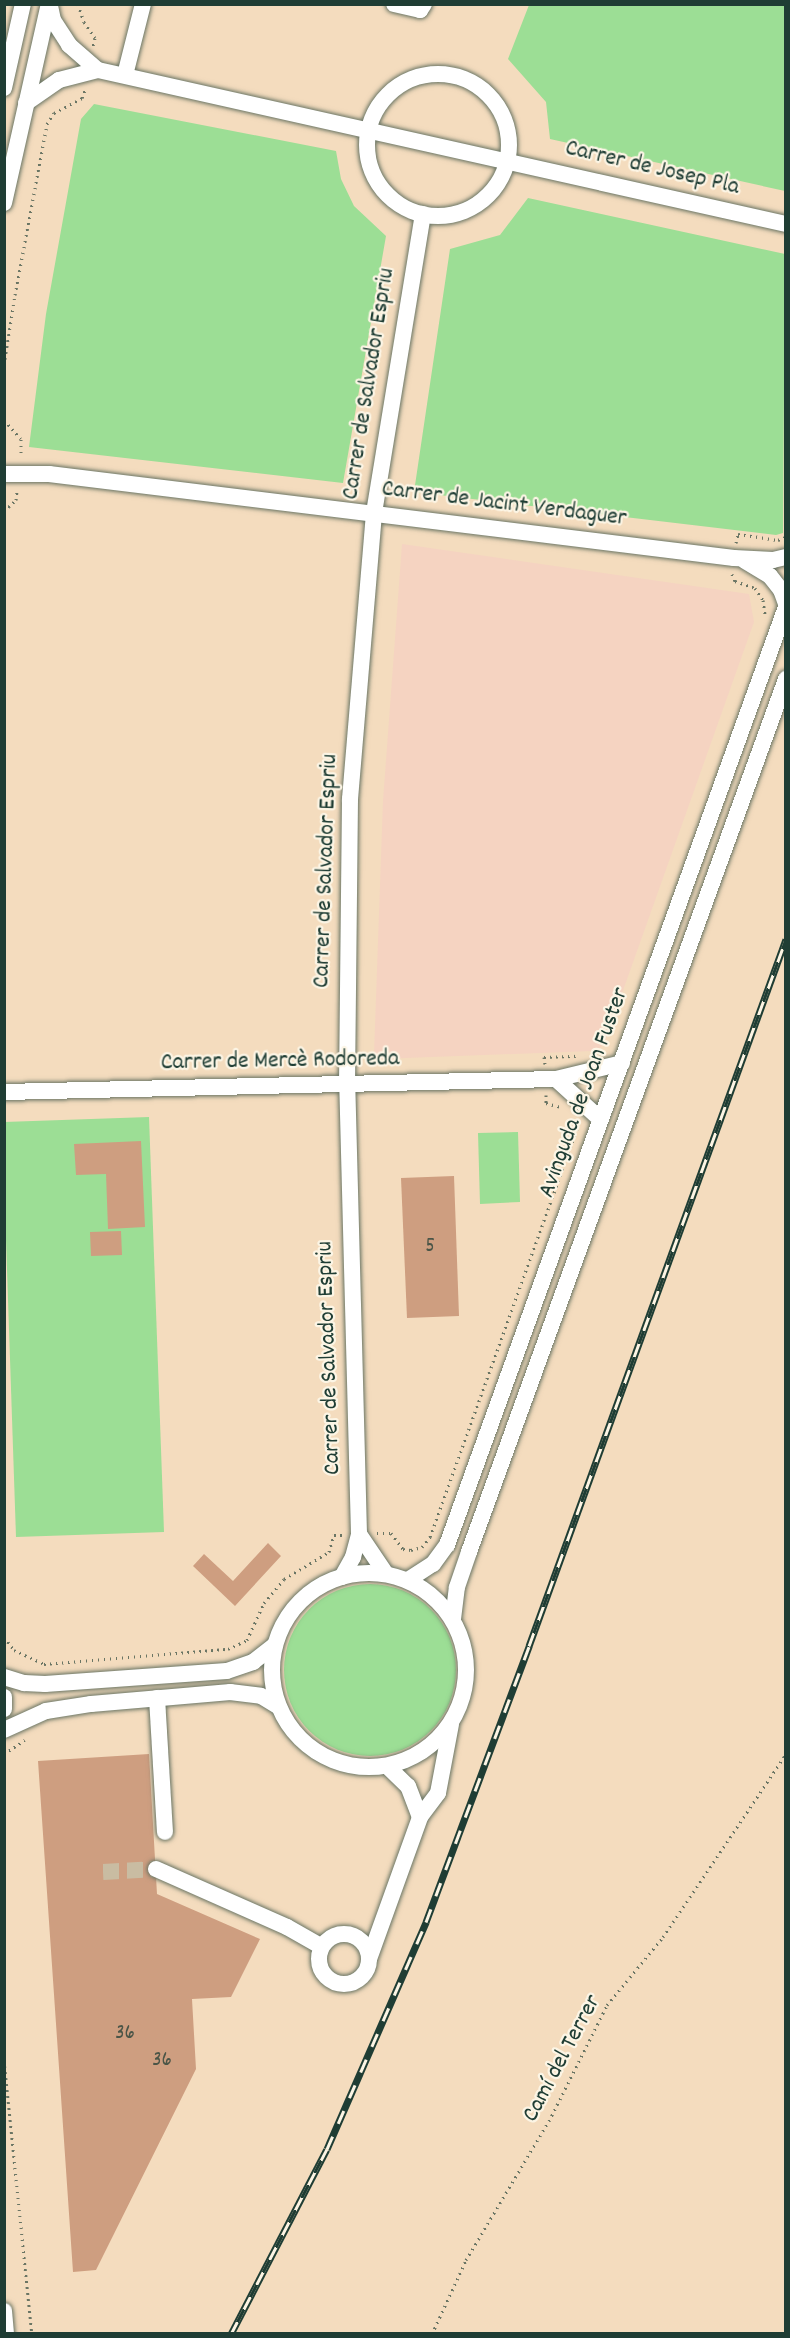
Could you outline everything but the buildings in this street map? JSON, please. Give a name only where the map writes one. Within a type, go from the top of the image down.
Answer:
[{"type":"street","points":[[4,87],[23,4]]},
{"type":"street","points":[[4,203],[49,4]]},
{"type":"street","name":"Carrer de Josep Pla","points":[[49,4],[53,20],[69,45],[92,68]]},
{"type":"street","points":[[125,75],[143,4]]},
{"type":"street","points":[[394,4],[420,10],[424,4]]},
{"type":"street","name":"Carrer de Josep Pla","points":[[26,103],[59,80],[92,68],[786,224]]},
{"type":"street","points":[[427,75],[454,76],[478,86],[495,103],[506,125],[509,149],[507,162],[496,186],[476,205],[450,214],[423,214],[400,204],[379,183],[368,155],[369,130],[380,105],[400,85],[427,75]]},
{"type":"street","name":"Carrer de Salvador Espriu","points":[[342,1576],[353,1557],[359,1534],[347,1085],[350,799],[374,513],[423,214]]},
{"type":"street","name":"Carrer de Jacint Verdaguer","points":[[4,462],[49,474]]},
{"type":"street","name":"Carrer de Jacint Verdaguer","points":[[4,474],[49,474],[738,558],[773,560],[786,557]]},
{"type":"street","name":"Carrer de Jacint Verdaguer","points":[[738,558],[757,566],[770,576],[780,590],[786,605]]},
{"type":"street","name":"Avinguda de Joan Fuster","points":[[408,1581],[441,1557],[447,1545],[599,1118],[622,1063],[786,605]]},
{"type":"street","name":"Avinguda de Joan Fuster","points":[[453,1619],[457,1587],[469,1552],[786,679]]},
{"type":"street","name":"Carrer de Mercè Rodoreda","points":[[4,1092],[556,1079],[622,1063]]},
{"type":"street","points":[[556,1079],[599,1118]]},
{"type":"street","points":[[359,1534],[386,1574]]},
{"type":"street","points":[[369,1959],[367,1951],[357,1938],[341,1935],[334,1937],[322,1947],[319,1964],[328,1978],[335,1982],[352,1983],[365,1972],[420,1817],[438,1793],[451,1724],[464,1695],[467,1672],[465,1648],[453,1619],[433,1596],[408,1581],[386,1574],[342,1576],[316,1588],[286,1619],[275,1645],[272,1676],[279,1707],[296,1735],[322,1755],[354,1766],[387,1766],[412,1758],[451,1724]]},
{"type":"street","points":[[4,1677],[24,1683],[45,1684],[227,1671],[253,1662],[275,1645]]},
{"type":"street","points":[[4,1730],[54,1710],[157,1698],[247,1693],[261,1696],[279,1707]]},
{"type":"street","points":[[4,1697],[4,1709]]},
{"type":"street","points":[[157,1698],[165,1832]]},
{"type":"street","points":[[387,1766],[408,1786],[420,1817]]},
{"type":"street","points":[[156,1869],[287,1927],[322,1947]]},
{"type":"street","points":[[357,1938],[381,1922]]},
{"type":"street","points":[[4,2311],[6,2334]]},
{"type":"path","points":[[4,365],[47,124],[54,113],[82,98],[92,68],[95,38],[84,22],[78,4]]},
{"type":"path","points":[[738,534],[778,540],[786,537]]},
{"type":"path","points":[[4,1637],[14,1650],[44,1664],[228,1649],[247,1640],[264,1603],[284,1579],[329,1552],[334,1535]]},
{"type":"path","name":"Camí del Terrer","points":[[432,2334],[466,2260],[549,2121],[607,2005],[663,1937],[786,1754]]},
{"type":"path","points":[[4,2060],[32,2334]]},
{"type":"shaded area","points":[[402,544],[749,594],[754,622],[604,1044],[592,1051],[380,1059],[374,1054],[383,801]]},
{"type":"green space","points":[[529,5],[785,5],[785,191],[550,139],[546,102],[508,59]]},
{"type":"green space","points":[[94,104],[336,151],[341,179],[354,206],[386,236],[343,483],[29,447],[46,314],[81,119]]},
{"type":"green space","points":[[528,198],[785,254],[783,533],[776,535],[414,492],[450,249],[500,235]]},
{"type":"green space","points":[[149,1117],[164,1532],[16,1537],[4,1122]]},
{"type":"green space","points":[[518,1132],[520,1202],[480,1204],[478,1133]]},
{"type":"green space","points":[[370,1584],[403,1591],[431,1609],[449,1637],[456,1670],[449,1703],[431,1731],[403,1749],[370,1756],[337,1749],[309,1731],[291,1703],[284,1670],[291,1637],[309,1609],[337,1591]]},
{"type":"tunnel","points":[[103,1872],[156,1869]]},
{"type":"railway","points":[[231,2334],[327,2149],[426,1922],[529,1646],[786,939]]}]
